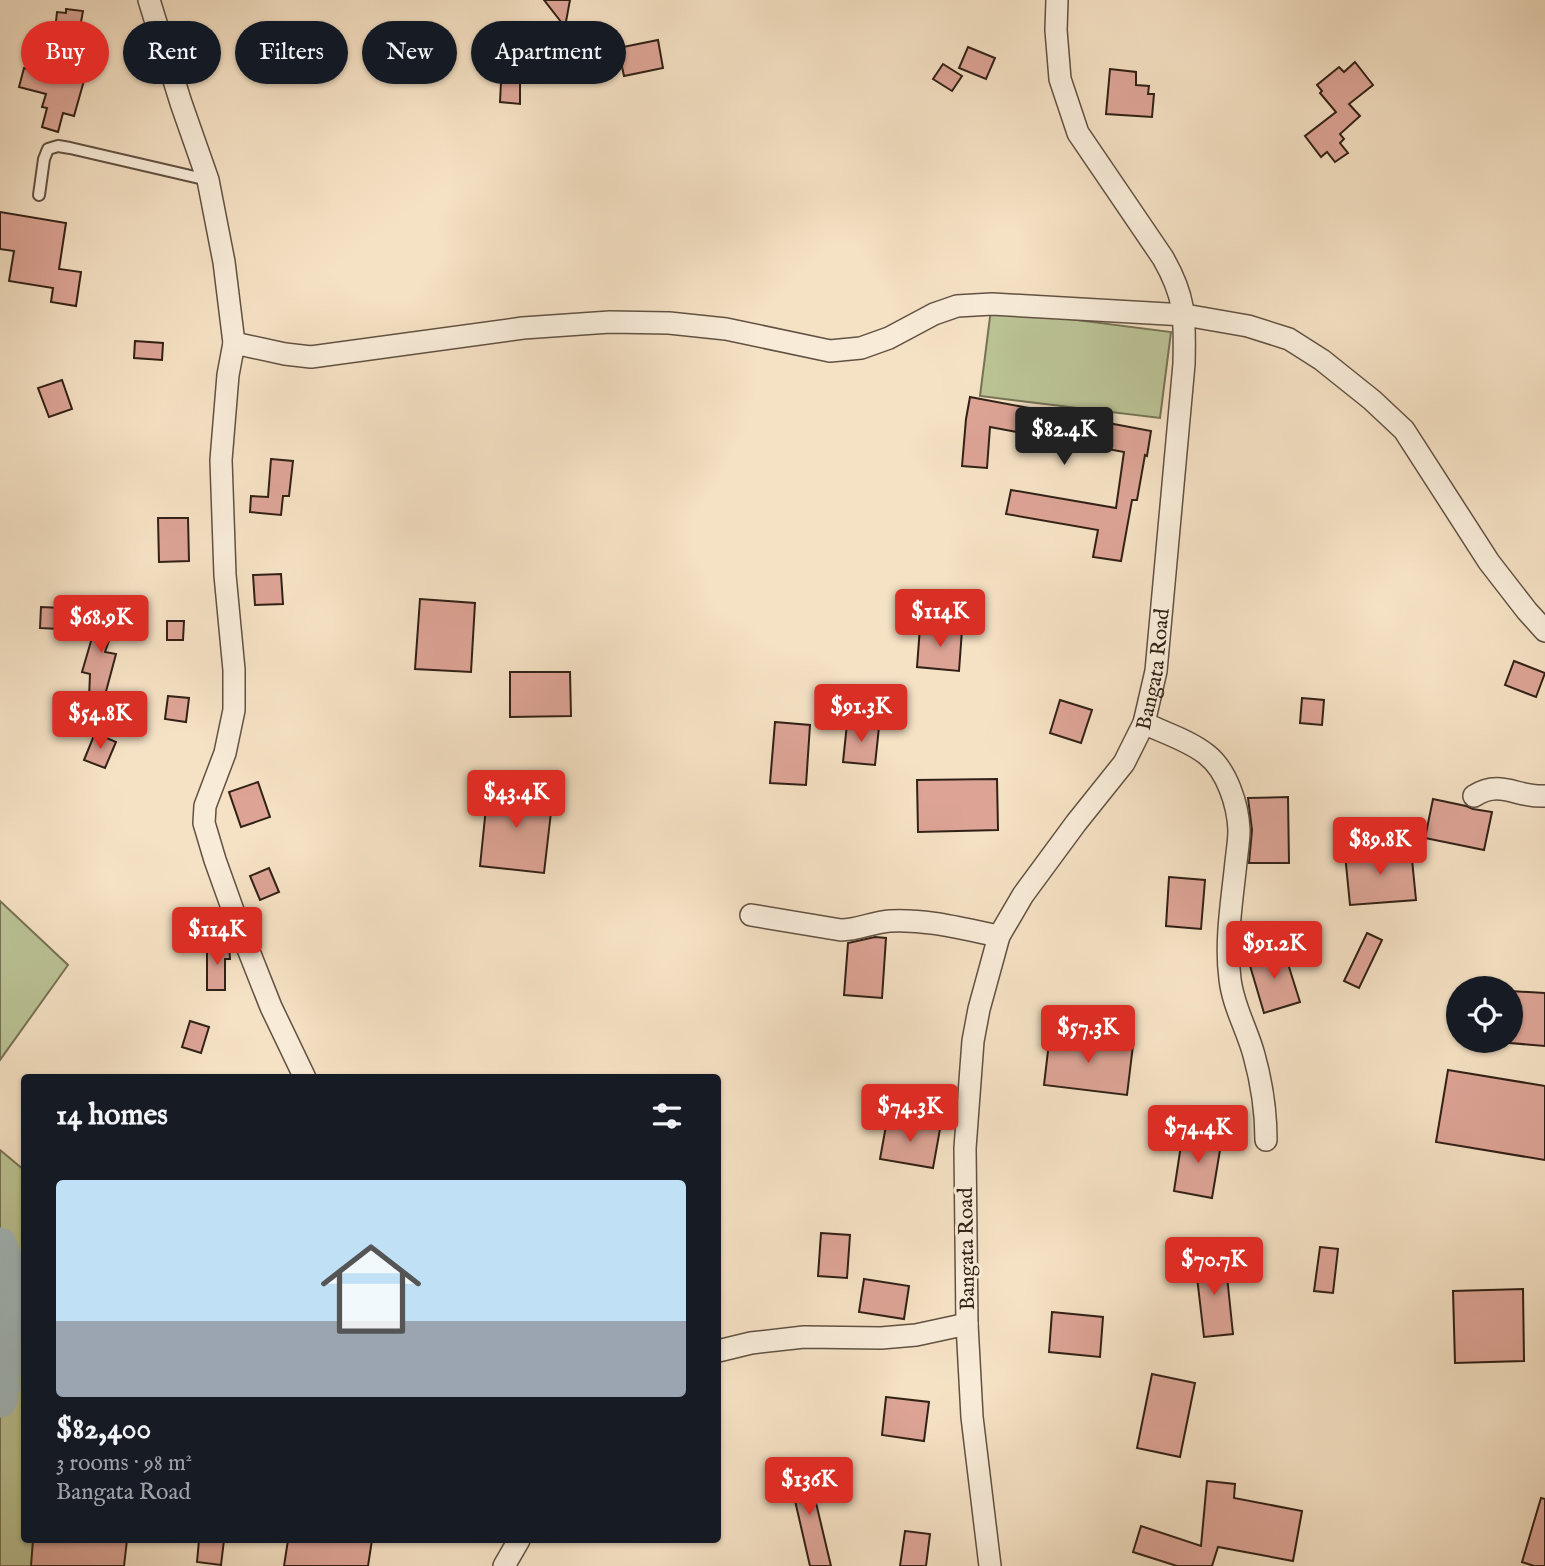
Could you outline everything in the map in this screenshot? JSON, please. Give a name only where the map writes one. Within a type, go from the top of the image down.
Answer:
[{"type":"street","points":[[149,0],[208,180],[224,262],[234,343],[223,413],[221,460],[234,710],[225,753],[205,806],[204,823],[235,916],[271,1007],[303,1074]]},
{"type":"street","name":"Bangata Road","points":[[990,1566],[972,1417],[967,1324],[965,1148],[973,1041],[999,936],[1023,895],[1124,762],[1144,723],[1153,690],[1158,650],[1184,364],[1185,315],[1181,295],[1172,274],[1078,133],[1060,79],[1056,0]]},
{"type":"street","points":[[234,343],[285,355],[311,357],[523,328],[610,322],[669,323],[726,330],[830,351],[860,348],[889,338],[934,314],[957,306],[992,304],[1185,315],[1248,326],[1289,339],[1322,360],[1404,430],[1489,562],[1545,631]]},
{"type":"street","points":[[1144,723],[1209,756],[1227,781],[1232,794],[1239,831],[1227,953],[1234,1002],[1254,1054],[1265,1107],[1266,1140]]},
{"type":"street","points":[[1474,796],[1486,788],[1494,788],[1545,796]]},
{"type":"street","points":[[751,915],[841,930],[854,930],[886,921],[933,922],[999,936]]},
{"type":"street","name":"Bangata Road","points":[[721,1350],[751,1343],[804,1337],[881,1338],[916,1335],[967,1324]]},
{"type":"street","points":[[504,1566],[517,1543]]},
{"type":"lane","points":[[39,195],[44,159],[48,149],[58,146],[208,180]]},
{"type":"green space","points":[[991,309],[1171,332],[1160,418],[980,396]]},
{"type":"green space","points":[[0,901],[68,965],[0,1060]]},
{"type":"green space","points":[[0,1150],[21,1168],[21,1543],[34,1543],[33,1566],[0,1566]]},
{"type":"building","points":[[544,0],[570,0],[566,21],[560,21]]},
{"type":"building","points":[[66,9],[83,11],[81,21],[56,21],[57,12],[66,13]]},
{"type":"building","points":[[658,40],[663,68],[626,76],[626,46]]},
{"type":"building","points":[[968,47],[995,58],[986,79],[959,68]]},
{"type":"building","points":[[1355,62],[1373,85],[1349,104],[1360,116],[1340,134],[1344,139],[1340,143],[1348,153],[1335,162],[1327,152],[1321,157],[1305,136],[1336,112],[1320,93],[1322,91],[1317,85],[1339,67],[1344,72]]},
{"type":"building","points":[[943,64],[962,76],[952,91],[933,79]]},
{"type":"building","points":[[1110,69],[1136,72],[1136,85],[1149,86],[1148,94],[1154,94],[1152,117],[1106,114]]},
{"type":"building","points":[[21,79],[21,84],[83,84],[74,116],[63,113],[58,132],[42,127],[47,108],[42,107],[46,94],[19,87]]},
{"type":"building","points":[[501,84],[520,84],[520,104],[500,102]]},
{"type":"building","points":[[0,212],[66,223],[59,269],[81,272],[76,306],[51,302],[53,288],[9,281],[14,251],[0,249]]},
{"type":"building","points":[[135,341],[163,343],[162,360],[134,358]]},
{"type":"building","points":[[62,380],[72,409],[49,417],[38,388]]},
{"type":"building","points":[[970,397],[1151,431],[1137,500],[1132,500],[1121,561],[1093,557],[1098,530],[1006,514],[1011,490],[1116,508],[1124,452],[990,427],[987,468],[962,466]]},
{"type":"building","points":[[271,459],[293,461],[289,496],[283,496],[281,515],[250,512],[251,496],[268,497]]},
{"type":"building","points":[[158,518],[188,518],[189,561],[159,562]]},
{"type":"building","points":[[281,574],[283,604],[255,605],[253,575]]},
{"type":"building","points":[[420,599],[475,603],[471,672],[415,669]]},
{"type":"building","points":[[41,607],[61,608],[60,629],[40,628]]},
{"type":"building","points":[[101,607],[119,613],[105,652],[116,654],[104,699],[89,698],[90,674],[82,672]]},
{"type":"building","points":[[167,621],[184,621],[183,640],[167,640]]},
{"type":"building","points":[[920,627],[962,630],[959,671],[917,667]]},
{"type":"building","points":[[1514,661],[1545,673],[1536,697],[1505,685]]},
{"type":"building","points":[[510,672],[570,672],[571,716],[510,717]]},
{"type":"building","points":[[168,696],[189,698],[186,722],[165,719]]},
{"type":"building","points":[[1302,698],[1324,700],[1322,725],[1300,723]]},
{"type":"building","points":[[1060,700],[1092,710],[1081,743],[1050,733]]},
{"type":"building","points":[[775,722],[810,725],[806,785],[770,783]]},
{"type":"building","points":[[847,724],[879,727],[875,765],[843,762]]},
{"type":"building","points":[[95,733],[116,742],[105,768],[84,760]]},
{"type":"building","points":[[997,779],[998,830],[918,832],[917,780]]},
{"type":"building","points":[[258,782],[270,817],[241,827],[229,792]]},
{"type":"building","points":[[488,788],[553,795],[544,873],[480,866]]},
{"type":"building","points":[[1288,797],[1289,863],[1249,863],[1252,830],[1248,798]]},
{"type":"building","points":[[1433,799],[1492,812],[1484,850],[1425,838]]},
{"type":"building","points":[[1411,849],[1416,900],[1350,905],[1345,854]]},
{"type":"building","points":[[269,868],[279,892],[260,900],[250,876]]},
{"type":"building","points":[[1169,877],[1205,880],[1201,929],[1166,926]]},
{"type":"building","points":[[184,916],[203,916],[203,939],[184,939]]},
{"type":"building","points":[[1367,933],[1382,940],[1359,988],[1344,981]]},
{"type":"building","points":[[875,937],[886,938],[882,998],[844,995],[848,943]]},
{"type":"building","points":[[229,945],[230,959],[225,959],[225,990],[207,990],[207,946]]},
{"type":"building","points":[[1283,948],[1300,1002],[1264,1013],[1248,959]]},
{"type":"building","points":[[1523,992],[1545,993],[1545,1046],[1523,1044]]},
{"type":"building","points":[[190,1021],[209,1027],[201,1053],[182,1047]]},
{"type":"building","points":[[1050,1034],[1133,1045],[1127,1095],[1044,1085]]},
{"type":"building","points":[[1448,1070],[1545,1086],[1545,1160],[1436,1142]]},
{"type":"building","points":[[887,1120],[940,1129],[933,1168],[880,1159]]},
{"type":"building","points":[[1183,1132],[1222,1138],[1212,1198],[1174,1191]]},
{"type":"building","points":[[821,1233],[850,1235],[847,1278],[818,1276]]},
{"type":"building","points":[[1320,1247],[1338,1249],[1333,1293],[1314,1291]]},
{"type":"building","points":[[1225,1257],[1233,1334],[1204,1337],[1195,1260]]},
{"type":"building","points":[[864,1279],[909,1286],[904,1319],[859,1312]]},
{"type":"building","points":[[1523,1289],[1524,1361],[1455,1363],[1453,1291]]},
{"type":"building","points":[[1052,1312],[1103,1317],[1100,1357],[1049,1352]]},
{"type":"building","points":[[1152,1374],[1195,1383],[1180,1457],[1137,1448]]},
{"type":"building","points":[[886,1397],[929,1402],[924,1441],[882,1435]]},
{"type":"building","points":[[807,1465],[831,1566],[810,1566],[788,1470]]},
{"type":"building","points":[[1207,1481],[1235,1484],[1234,1498],[1302,1511],[1293,1561],[1218,1547],[1212,1566],[1177,1566],[1133,1552],[1141,1526],[1201,1546]]},
{"type":"building","points":[[1541,1498],[1545,1499],[1545,1566],[1534,1566],[1522,1562]]},
{"type":"building","points":[[905,1531],[930,1534],[926,1566],[900,1566]]},
{"type":"building","points":[[33,1543],[127,1543],[124,1566],[31,1566]]},
{"type":"building","points":[[199,1543],[224,1543],[221,1565],[197,1562]]},
{"type":"building","points":[[288,1543],[372,1543],[368,1566],[284,1566]]},
{"type":"waterway","points":[[0,1245],[15,1291],[0,1400]]}]
